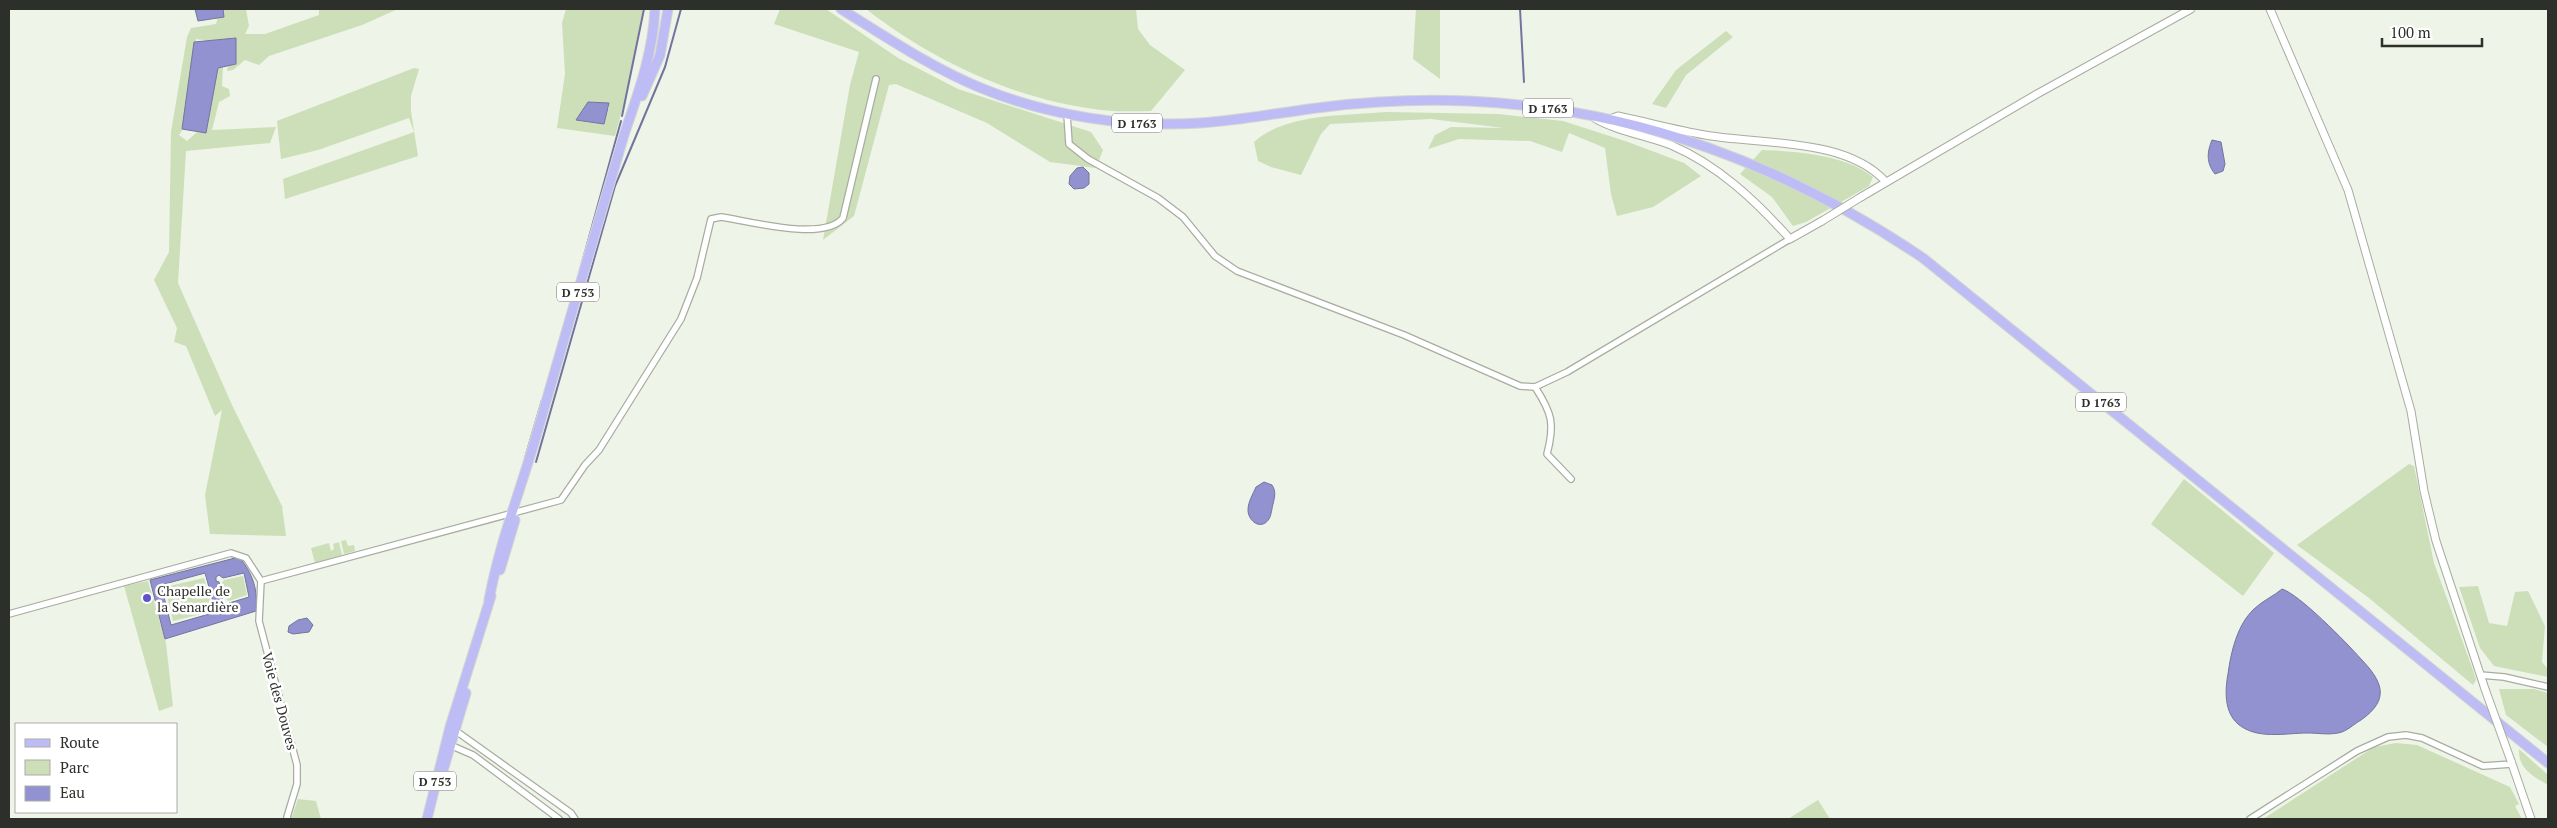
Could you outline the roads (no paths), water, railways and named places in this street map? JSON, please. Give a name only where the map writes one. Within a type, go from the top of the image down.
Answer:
[{"type":"main road","name":"D 753","points":[[449,744],[456,731],[514,511],[624,135],[649,57],[655,9]]},
{"type":"main road","name":"D 753","points":[[624,135],[656,67],[668,9]]},
{"type":"main road","name":"D 1763","points":[[842,9],[935,66],[980,88],[1067,114],[1151,124],[1199,123],[1343,105],[1442,100],[1517,104],[1610,119],[1696,144],[1786,179],[1849,211],[1923,258],[2548,763]]},
{"type":"main road","name":"D 1763","points":[[852,9],[884,36]]},
{"type":"main road","name":"D 753","points":[[427,819],[484,620]]},
{"type":"street","points":[[1067,114],[1069,144],[1088,159],[1158,198],[1182,217],[1215,256],[1237,271],[1404,335],[1509,381],[1535,387],[1567,372],[2037,94],[2191,9]]},
{"type":"street","points":[[2270,9],[2338,162],[2351,198],[2411,411],[2424,491],[2436,541],[2480,675],[2531,819]]},
{"type":"street","points":[[9,614],[231,553],[246,558],[261,581],[354,557],[514,511],[561,500],[585,465],[599,450],[681,319],[697,278],[711,219],[721,217],[814,231],[838,225],[843,218],[876,79]]},
{"type":"street","points":[[1592,116],[1600,122],[1638,133],[1672,146],[1697,159],[1748,195],[1790,239]]},
{"type":"street","points":[[1610,119],[1618,116],[1704,135],[1814,148],[1865,164],[1878,172],[1886,182]]},
{"type":"street","points":[[1535,387],[1550,414],[1552,429],[1547,454],[1571,480]]},
{"type":"street","name":"Voie des Douves","points":[[261,581],[259,621],[297,765],[297,784],[287,818]]},
{"type":"street","points":[[2480,675],[2504,677],[2548,687]]},
{"type":"street","points":[[456,731],[571,813],[575,819]]},
{"type":"street","points":[[2250,819],[2357,751],[2388,737],[2406,735],[2422,738],[2483,766],[2502,766],[2511,762]]},
{"type":"street","points":[[449,744],[473,755],[559,819]]},
{"type":"water","points":[[195,9],[223,9],[224,17],[198,21]]},
{"type":"water","points":[[236,38],[236,64],[218,68],[206,133],[182,129],[194,42]]},
{"type":"water","points":[[588,102],[609,103],[604,124],[576,120]]},
{"type":"water","points":[[2212,140],[2221,142],[2225,164],[2223,171],[2215,174],[2210,166],[2208,157]]},
{"type":"water","points":[[1083,167],[1089,173],[1089,184],[1084,188],[1074,189],[1069,184],[1070,176],[1077,168]]},
{"type":"water","points":[[1264,482],[1272,485],[1275,496],[1269,519],[1266,523],[1259,524],[1250,518],[1248,507],[1256,487]]},
{"type":"water","points":[[239,557],[254,582],[256,611],[165,639],[150,580]],"holes":[[[205,573],[216,612],[171,625],[161,585]],[[244,573],[249,597],[229,603],[227,607],[224,607],[219,582],[216,581],[216,577],[219,575],[223,578]]]},
{"type":"water","points":[[2282,589],[2300,600],[2334,631],[2368,667],[2378,682],[2380,697],[2377,705],[2361,720],[2344,731],[2330,734],[2262,734],[2246,729],[2238,724],[2230,713],[2226,694],[2227,680],[2233,648],[2239,631],[2248,615],[2254,609]]},
{"type":"water","points":[[307,618],[313,625],[309,632],[293,634],[288,632],[289,626],[298,620]]},
{"type":"waterway","points":[[622,116],[644,9]]},
{"type":"waterway","points":[[536,462],[615,186],[665,67],[681,9]]},
{"type":"waterway","points":[[1520,9],[1524,82]]},
{"type":"waterway","points":[[580,270],[621,121]]},
{"type":"waterway","points":[[525,458],[542,400]]},
{"type":"place","name":"Chapelle de la Senardière","points":[[147,598]]}]
